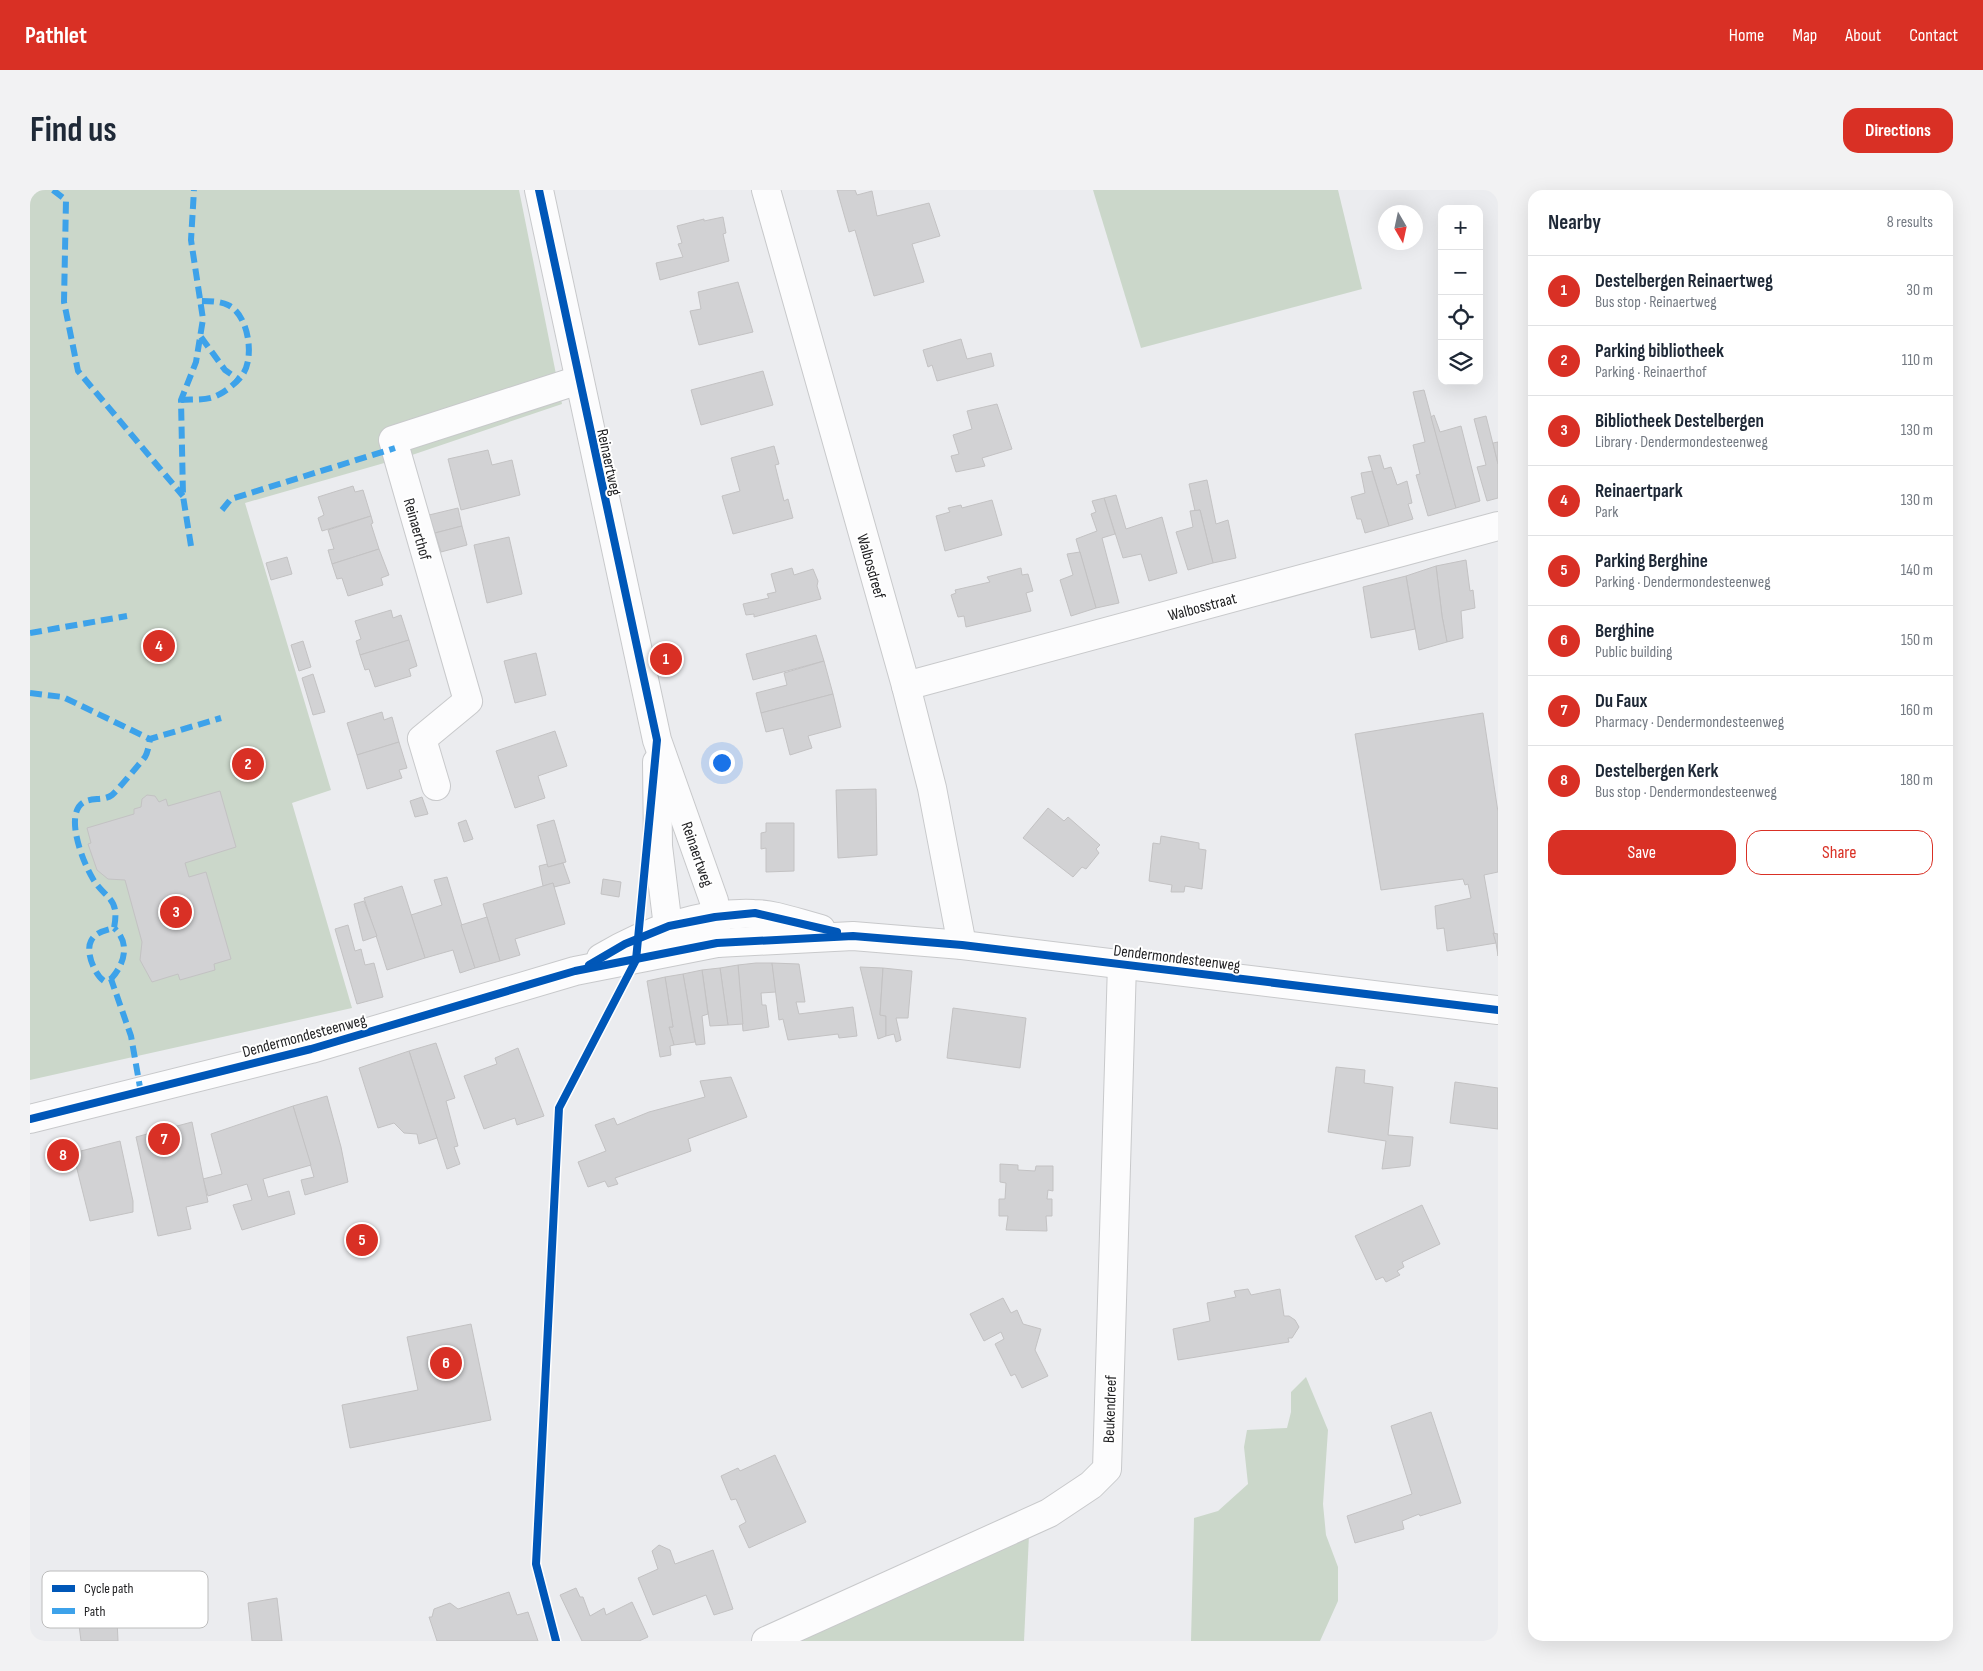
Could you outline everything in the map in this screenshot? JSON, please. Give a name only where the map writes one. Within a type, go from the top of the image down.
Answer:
[{"type":"street","name":"Reinaertweg","points":[[539,190],[657,740],[705,871],[714,901],[716,930]]},
{"type":"street","name":"Walbosdreef","points":[[766,190],[906,686],[932,788],[962,945]]},
{"type":"street","name":"Reinaerthof","points":[[436,786],[422,739],[468,702],[393,440],[579,380]]},
{"type":"street","name":"Walbosstraat","points":[[906,686],[1498,526]]},
{"type":"street","name":"Reinaertweg","points":[[657,740],[658,846],[670,939]]},
{"type":"street","name":"Dendermondesteenweg","points":[[30,1120],[310,1049],[583,969],[625,944],[670,939],[716,930],[853,936],[962,945],[1498,1010]]},
{"type":"street","name":"Beukendreef","points":[[766,1641],[1048,1513],[1091,1484],[1107,1469],[1122,964]]},
{"type":"green space","points":[[30,190],[519,190],[562,404],[412,455],[245,503],[331,790],[292,803],[352,1008],[30,1080]]},
{"type":"green space","points":[[1093,190],[1338,190],[1362,289],[1141,348]]},
{"type":"green space","points":[[1306,1377],[1328,1430],[1323,1504],[1326,1535],[1338,1567],[1338,1601],[1320,1641],[1191,1641],[1194,1518],[1218,1511],[1248,1484],[1244,1447],[1247,1430],[1287,1428],[1291,1412],[1291,1392]]},
{"type":"green space","points":[[1029,1535],[1024,1641],[797,1641]]},
{"type":"building","points":[[837,190],[855,190],[857,195],[872,191],[877,216],[929,203],[940,236],[912,244],[924,282],[874,296],[855,230],[849,232]]},
{"type":"building","points":[[723,217],[726,233],[723,234],[729,261],[660,280],[656,263],[683,257],[678,244],[682,243],[677,226],[704,219],[704,221]]},
{"type":"building","points":[[738,282],[753,332],[699,345],[690,311],[701,309],[698,292]]},
{"type":"building","points":[[961,339],[967,359],[991,353],[994,366],[937,381],[932,365],[928,367],[923,350]]},
{"type":"building","points":[[763,371],[773,405],[701,425],[691,390]]},
{"type":"building","points":[[1424,390],[1456,508],[1428,516],[1416,475],[1420,474],[1413,445],[1425,442],[1413,392]]},
{"type":"building","points":[[997,404],[1012,449],[982,458],[985,466],[956,472],[951,456],[959,454],[953,435],[972,429],[967,411]]},
{"type":"building","points":[[1434,415],[1440,432],[1461,426],[1480,501],[1456,508],[1431,417]]},
{"type":"building","points":[[1486,416],[1498,464],[1498,498],[1487,501],[1477,467],[1486,465],[1474,419]]},
{"type":"building","points":[[1498,442],[1498,464],[1493,443]]},
{"type":"building","points":[[774,446],[779,464],[775,465],[784,501],[788,499],[793,518],[733,534],[722,496],[740,491],[731,458]]},
{"type":"building","points":[[488,450],[492,465],[512,460],[520,495],[461,510],[448,459]]},
{"type":"building","points":[[1380,455],[1384,469],[1391,467],[1397,485],[1407,481],[1412,503],[1408,504],[1413,519],[1389,526],[1368,457]]},
{"type":"building","points":[[1372,471],[1389,526],[1365,533],[1361,519],[1357,519],[1351,497],[1365,493],[1361,473]]},
{"type":"building","points":[[1207,480],[1216,524],[1228,520],[1236,558],[1213,563],[1200,510],[1195,511],[1189,484]]},
{"type":"building","points":[[353,486],[355,492],[363,490],[371,516],[322,531],[318,518],[324,515],[318,497]]},
{"type":"building","points":[[1116,495],[1126,529],[1162,517],[1177,573],[1149,581],[1141,554],[1123,558],[1104,498]]},
{"type":"building","points":[[1104,498],[1115,534],[1102,538],[1119,603],[1096,608],[1076,539],[1097,531],[1091,514],[1096,512],[1092,501]]},
{"type":"building","points":[[992,500],[1002,535],[945,551],[936,516],[950,512],[948,508],[961,505],[962,508]]},
{"type":"building","points":[[458,508],[462,526],[435,533],[429,515]]},
{"type":"building","points":[[1200,510],[1213,563],[1188,570],[1176,532],[1193,527],[1190,511]]},
{"type":"building","points":[[371,516],[373,523],[371,524],[379,549],[332,564],[328,550],[334,549],[328,530]]},
{"type":"building","points":[[462,526],[467,545],[441,552],[435,533]]},
{"type":"building","points":[[509,537],[522,594],[487,603],[474,545]]},
{"type":"building","points":[[379,549],[389,575],[381,578],[383,585],[348,596],[342,578],[337,579],[332,564]]},
{"type":"building","points":[[1080,552],[1096,608],[1071,616],[1060,580],[1073,575],[1067,554]]},
{"type":"building","points":[[287,557],[292,574],[271,580],[266,563]]},
{"type":"building","points":[[1466,560],[1470,591],[1473,590],[1475,608],[1461,611],[1463,638],[1447,642],[1436,566]]},
{"type":"building","points":[[1436,566],[1447,642],[1419,650],[1406,576]]},
{"type":"building","points":[[792,568],[794,575],[813,569],[818,581],[817,586],[821,599],[754,617],[754,614],[746,615],[743,604],[769,598],[767,594],[776,592],[771,574]]},
{"type":"building","points":[[1021,568],[1022,575],[1028,574],[1033,591],[1026,593],[1031,611],[966,627],[964,616],[958,617],[951,595],[956,593],[955,590],[990,582],[987,577]]},
{"type":"building","points":[[1406,576],[1415,629],[1371,638],[1363,587]]},
{"type":"building","points":[[391,610],[393,618],[401,615],[409,640],[360,655],[356,641],[361,639],[355,621]]},
{"type":"building","points":[[816,635],[824,661],[753,680],[746,654]]},
{"type":"building","points":[[409,640],[417,666],[409,669],[411,676],[375,687],[369,669],[365,670],[360,655]]},
{"type":"building","points":[[303,641],[311,667],[299,671],[291,645]]},
{"type":"building","points":[[536,653],[546,695],[515,703],[504,661]]},
{"type":"building","points":[[824,661],[833,694],[761,713],[756,693],[787,685],[784,673]]},
{"type":"building","points":[[313,674],[325,712],[313,715],[302,678]]},
{"type":"building","points":[[833,694],[841,727],[808,736],[812,748],[790,755],[783,728],[766,732],[761,713]]},
{"type":"building","points":[[382,712],[384,720],[392,717],[399,742],[357,755],[347,723]]},
{"type":"building","points":[[1483,713],[1498,812],[1498,872],[1484,875],[1496,943],[1447,951],[1444,928],[1437,929],[1435,906],[1471,898],[1468,884],[1465,885],[1463,879],[1381,890],[1355,734]]},
{"type":"building","points":[[555,731],[567,766],[538,776],[545,798],[515,808],[496,751]]},
{"type":"building","points":[[399,742],[407,768],[399,770],[402,778],[367,789],[357,755]]},
{"type":"building","points":[[876,789],[877,855],[838,858],[836,790]]},
{"type":"building","points":[[220,791],[236,847],[185,863],[189,877],[206,872],[231,959],[214,964],[215,970],[180,980],[178,974],[152,982],[140,960],[142,942],[125,880],[108,879],[97,870],[88,844],[91,843],[87,828],[134,814],[134,809],[141,807],[142,799],[147,795],[155,796],[159,802],[166,799],[168,806]]},
{"type":"building","points":[[422,797],[428,814],[415,817],[410,801]]},
{"type":"building","points":[[1048,808],[1064,821],[1068,817],[1100,845],[1096,849],[1099,853],[1086,869],[1082,867],[1073,877],[1023,838]]},
{"type":"building","points":[[466,820],[473,839],[464,842],[458,823]]},
{"type":"building","points":[[554,820],[566,862],[548,867],[537,825]]},
{"type":"building","points":[[766,823],[794,823],[794,871],[766,872],[766,848],[761,849],[761,833],[766,832]]},
{"type":"building","points":[[1161,836],[1199,843],[1199,849],[1206,850],[1202,889],[1185,886],[1184,892],[1171,892],[1172,885],[1149,881],[1153,843],[1160,844]]},
{"type":"building","points":[[563,863],[570,883],[554,887],[553,883],[543,886],[539,866],[547,864],[548,867]]},
{"type":"building","points":[[447,877],[475,968],[460,973],[453,950],[425,958],[411,915],[442,905],[434,880]]},
{"type":"building","points":[[603,879],[621,882],[619,897],[601,894]]},
{"type":"building","points":[[553,883],[565,924],[515,939],[520,955],[500,961],[483,904]]},
{"type":"building","points":[[402,886],[425,958],[387,970],[364,898]]},
{"type":"building","points":[[364,901],[377,936],[363,941],[354,904]]},
{"type":"building","points":[[487,917],[500,961],[475,968],[461,925]]},
{"type":"building","points":[[348,925],[355,951],[361,949],[365,965],[374,963],[383,997],[357,1004],[335,929]]},
{"type":"building","points":[[1493,933],[1498,934],[1498,956],[1496,943]]},
{"type":"building","points":[[772,963],[776,992],[761,993],[762,1005],[766,1005],[769,1027],[743,1031],[738,965]]},
{"type":"building","points":[[772,963],[799,964],[805,1002],[796,1002],[799,1014],[853,1007],[857,1036],[839,1038],[838,1034],[788,1040],[783,1019],[779,1020]]},
{"type":"building","points":[[738,965],[743,1024],[728,1025],[720,968]]},
{"type":"building","points":[[860,967],[883,968],[880,1015],[886,1016],[886,1036],[878,1039]]},
{"type":"building","points":[[720,968],[728,1025],[710,1026],[702,970]]},
{"type":"building","points":[[883,968],[912,971],[908,1018],[896,1018],[901,1040],[896,1042],[894,1034],[886,1036],[886,1016],[880,1015]]},
{"type":"building","points":[[702,970],[708,1014],[702,1016],[705,1044],[696,1045],[683,974]]},
{"type":"building","points":[[683,974],[695,1042],[674,1045],[669,1027],[673,1027],[665,977]]},
{"type":"building","points":[[665,977],[673,1027],[669,1027],[674,1045],[670,1046],[671,1055],[660,1057],[647,981]]},
{"type":"building","points":[[953,1008],[1026,1018],[1020,1068],[947,1058]]},
{"type":"building","points":[[436,1043],[455,1098],[446,1101],[458,1146],[454,1147],[460,1164],[447,1169],[409,1051]]},
{"type":"building","points":[[518,1048],[544,1116],[517,1125],[515,1118],[484,1129],[464,1076],[497,1064],[495,1058]]},
{"type":"building","points":[[409,1051],[437,1138],[419,1144],[417,1134],[404,1133],[394,1123],[378,1128],[359,1068]]},
{"type":"building","points":[[1336,1067],[1365,1070],[1364,1083],[1393,1087],[1388,1135],[1413,1137],[1410,1166],[1382,1169],[1386,1141],[1328,1132]]},
{"type":"building","points":[[731,1077],[747,1117],[688,1139],[691,1151],[615,1178],[618,1184],[608,1187],[605,1181],[588,1187],[578,1162],[606,1151],[595,1125],[614,1118],[617,1125],[649,1112],[705,1097],[700,1081]]},
{"type":"building","points":[[1455,1082],[1498,1088],[1498,1129],[1450,1123]]},
{"type":"building","points":[[327,1096],[341,1147],[348,1182],[305,1195],[301,1180],[314,1177],[293,1106]]},
{"type":"building","points":[[293,1106],[311,1165],[263,1179],[268,1197],[289,1191],[295,1214],[242,1230],[233,1205],[252,1200],[247,1184],[208,1196],[203,1179],[222,1174],[211,1134]]},
{"type":"building","points":[[192,1122],[208,1202],[186,1207],[191,1229],[158,1236],[136,1137]]},
{"type":"building","points":[[120,1141],[133,1201],[133,1212],[90,1221],[73,1153]]},
{"type":"building","points":[[1000,1164],[1018,1165],[1018,1170],[1035,1171],[1036,1166],[1053,1166],[1053,1191],[1048,1190],[1047,1199],[1052,1199],[1052,1216],[1046,1216],[1047,1231],[1006,1230],[1008,1216],[999,1216],[999,1199],[1005,1199],[1006,1183],[1000,1182]]},
{"type":"building","points":[[1422,1205],[1440,1244],[1402,1262],[1404,1267],[1397,1271],[1400,1275],[1386,1282],[1383,1277],[1376,1280],[1355,1236]]},
{"type":"building","points":[[1248,1289],[1251,1295],[1280,1289],[1284,1316],[1289,1316],[1295,1320],[1299,1327],[1292,1338],[1288,1338],[1289,1342],[1178,1360],[1173,1329],[1210,1321],[1207,1303],[1236,1297],[1234,1291]]},
{"type":"building","points":[[1003,1298],[1011,1313],[1017,1310],[1023,1324],[1041,1329],[1035,1350],[1048,1376],[1022,1388],[1015,1374],[1011,1376],[995,1344],[1004,1339],[1001,1332],[984,1341],[970,1314]]},
{"type":"building","points":[[471,1324],[491,1420],[350,1448],[342,1405],[418,1390],[407,1337]]},
{"type":"building","points":[[1431,1412],[1461,1503],[1420,1516],[1419,1514],[1402,1521],[1404,1529],[1355,1543],[1347,1516],[1412,1494],[1391,1426]]},
{"type":"building","points":[[775,1455],[806,1522],[749,1548],[739,1526],[746,1522],[736,1499],[731,1500],[721,1476],[738,1468],[740,1471]]},
{"type":"building","points":[[659,1545],[670,1550],[675,1564],[713,1550],[733,1609],[714,1615],[706,1595],[653,1615],[638,1578],[658,1569],[652,1551]]},
{"type":"building","points":[[576,1588],[580,1597],[583,1597],[590,1616],[604,1608],[606,1615],[632,1602],[648,1637],[639,1641],[582,1641],[560,1595]]},
{"type":"building","points":[[509,1592],[517,1615],[528,1612],[538,1641],[437,1641],[429,1617],[432,1617],[434,1609],[450,1603],[458,1609]]},
{"type":"building","points":[[277,1598],[282,1641],[252,1641],[248,1603]]},
{"type":"building","points":[[79,1628],[117,1628],[118,1641],[81,1641]]},
{"type":"marked path","points":[[53,190],[66,200],[64,302],[78,371],[183,496]]},
{"type":"marked path","points":[[191,546],[183,496],[181,400],[196,362],[203,319],[191,240],[194,190]]},
{"type":"marked path","points":[[181,400],[206,399],[223,393],[241,377],[249,357],[248,336],[245,326],[235,310],[222,303],[201,301]]},
{"type":"marked path","points":[[201,337],[225,370],[238,379]]},
{"type":"marked path","points":[[222,510],[231,499],[395,448]]},
{"type":"marked path","points":[[30,633],[127,616]]},
{"type":"marked path","points":[[30,693],[63,697],[150,739],[221,718]]},
{"type":"marked path","points":[[141,1093],[131,1036],[111,979],[104,981],[97,974],[89,951],[89,946],[95,935],[114,928],[115,910],[111,900],[98,886],[86,866],[78,842],[75,820],[77,811],[84,802],[107,797],[114,793],[145,757],[150,739]]},
{"type":"marked path","points":[[111,979],[116,973],[124,954],[123,940],[114,928]]},
{"type":"cycle path","points":[[539,190],[657,740],[636,960],[559,1108],[536,1564],[556,1641]]},
{"type":"cycle path","points":[[589,965],[625,944],[669,926],[715,917],[755,913],[837,932]]},
{"type":"cycle path","points":[[30,1119],[311,1049],[575,971],[717,943],[853,936],[962,945],[1498,1010]]},
{"type":"place","name":"Reinaertpark","points":[[159,646]]},
{"type":"place","name":"Destelbergen Reinaertweg","points":[[666,659]]},
{"type":"place","name":"Parking bibliotheek","points":[[248,764]]},
{"type":"place","name":"Bibliotheek Destelbergen","points":[[176,912]]},
{"type":"place","name":"Du Faux","points":[[164,1139]]},
{"type":"place","name":"Destelbergen Kerk","points":[[63,1155]]},
{"type":"place","name":"Parking Berghine","points":[[362,1240]]},
{"type":"place","name":"Berghine","points":[[446,1363]]}]
